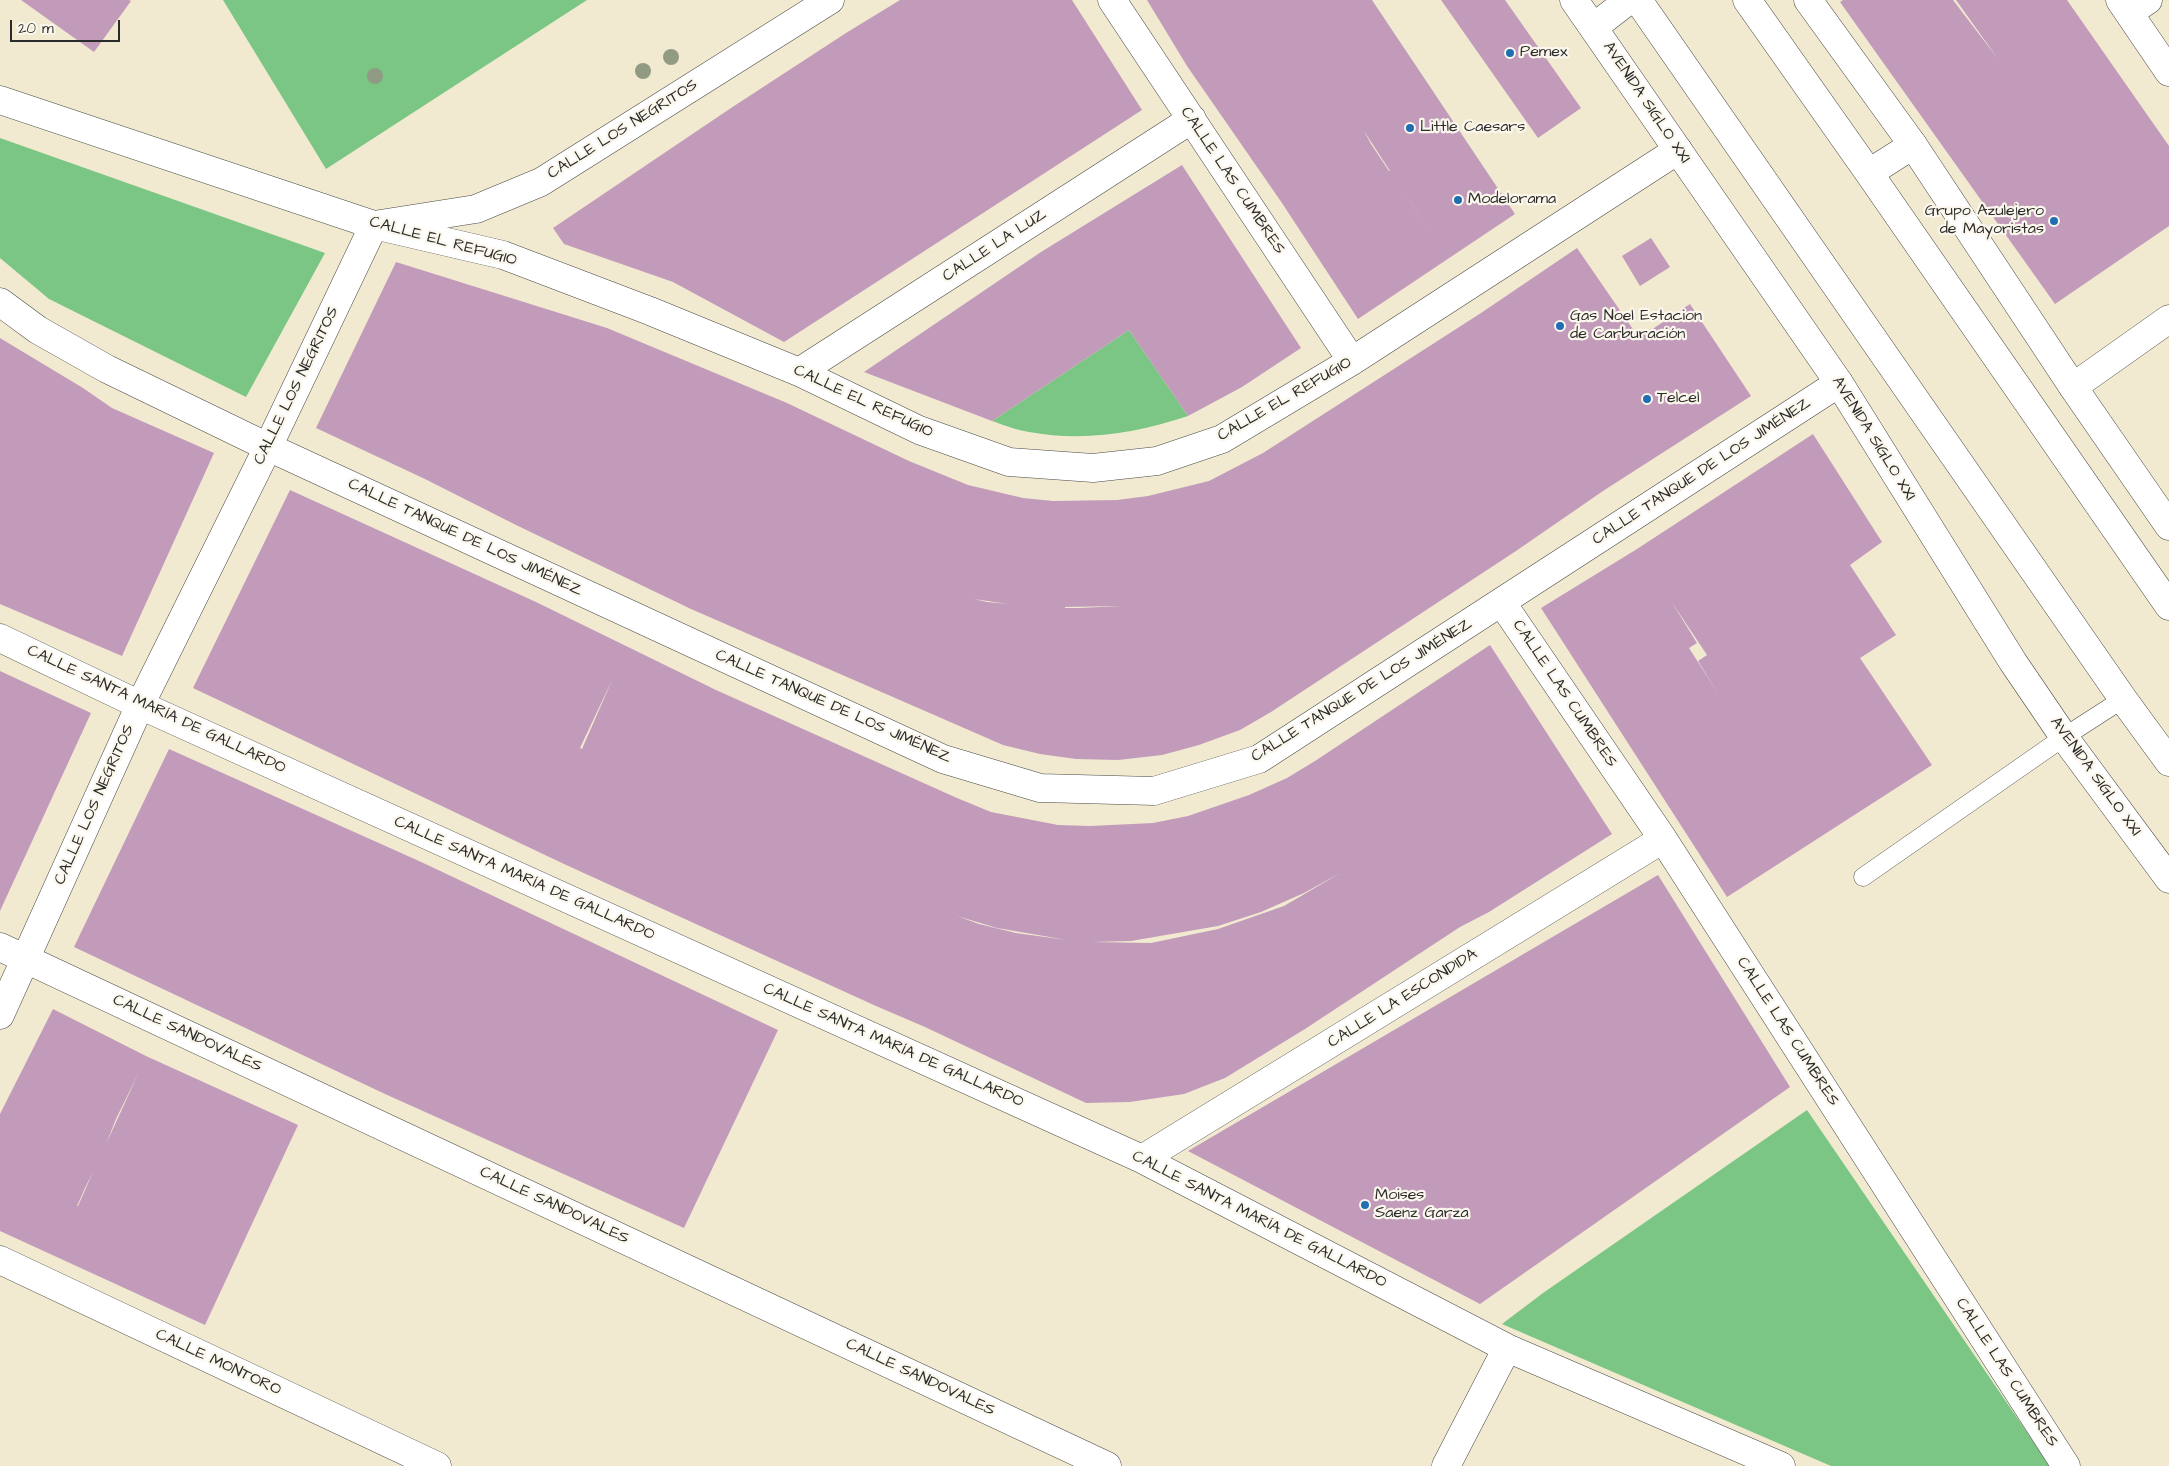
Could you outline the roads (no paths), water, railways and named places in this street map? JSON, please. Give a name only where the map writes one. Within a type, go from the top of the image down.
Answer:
[{"type":"main road","name":"CALLE LOS NEGRITOS","points":[[0,1015],[140,704],[268,447],[374,224],[476,209],[541,182],[830,0]]},
{"type":"main road","name":"CALLE LAS CUMBRES","points":[[1112,0],[1352,361]]},
{"type":"main road","name":"AVENIDA SIGLO XXI","points":[[1574,0],[1839,383],[2013,662],[2064,737],[2169,879]]},
{"type":"main road","points":[[1594,27],[1628,0]]},
{"type":"main road","points":[[1638,0],[2123,699],[2169,762]]},
{"type":"main road","points":[[1747,0],[2169,606]]},
{"type":"main road","points":[[1808,0],[1912,145],[2073,387],[2169,526]]},
{"type":"main road","points":[[2132,4],[2169,72]]},
{"type":"main road","name":"CALLE EL REFUGIO","points":[[0,100],[374,224],[503,255],[650,311],[799,372],[919,430],[1010,462],[1093,468],[1157,461],[1222,439],[1352,361],[1678,150]]},
{"type":"main road","name":"CALLE LA LUZ","points":[[799,372],[1192,119]]},
{"type":"main road","points":[[1869,173],[1912,145]]},
{"type":"main road","name":"CALLE TANQUE DE LOS JIMÉNEZ","points":[[0,302],[38,330],[107,369],[268,447],[943,759],[1040,788],[1154,791],[1259,759],[1839,383]]},
{"type":"main road","points":[[2073,387],[2169,319]]},
{"type":"main road","name":"CALLE LAS CUMBRES","points":[[1502,603],[1663,839],[2066,1466]]},
{"type":"main road","name":"CALLE SANTA MARÍA DE GALLARDO","points":[[0,638],[140,704],[1142,1159],[1507,1348],[1781,1466]]},
{"type":"main road","name":"CALLE LA ESCONDIDA","points":[[1142,1159],[1663,839]]},
{"type":"main road","name":"CALLE SANDOVALES","points":[[0,947],[1107,1466]]},
{"type":"main road","name":"CALLE MONTORO","points":[[0,1260],[436,1466]]},
{"type":"main road","points":[[1446,1466],[1507,1348]]},
{"type":"lane","points":[[1863,877],[2064,737],[2123,699]]},
{"type":"place","name":"Pemex","points":[[1510,53]]},
{"type":"place","name":"Little Caesars","points":[[1410,128]]},
{"type":"place","name":"Modelorama","points":[[1458,200]]},
{"type":"place","name":"Grupo Azulejero de Mayoristas","points":[[2054,221]]},
{"type":"place","name":"Gas Noel Estacion de Carburación","points":[[1560,326]]},
{"type":"place","name":"Telcel","points":[[1647,399]]},
{"type":"place","name":"Moises Saenz Garza","points":[[1365,1205]]}]
